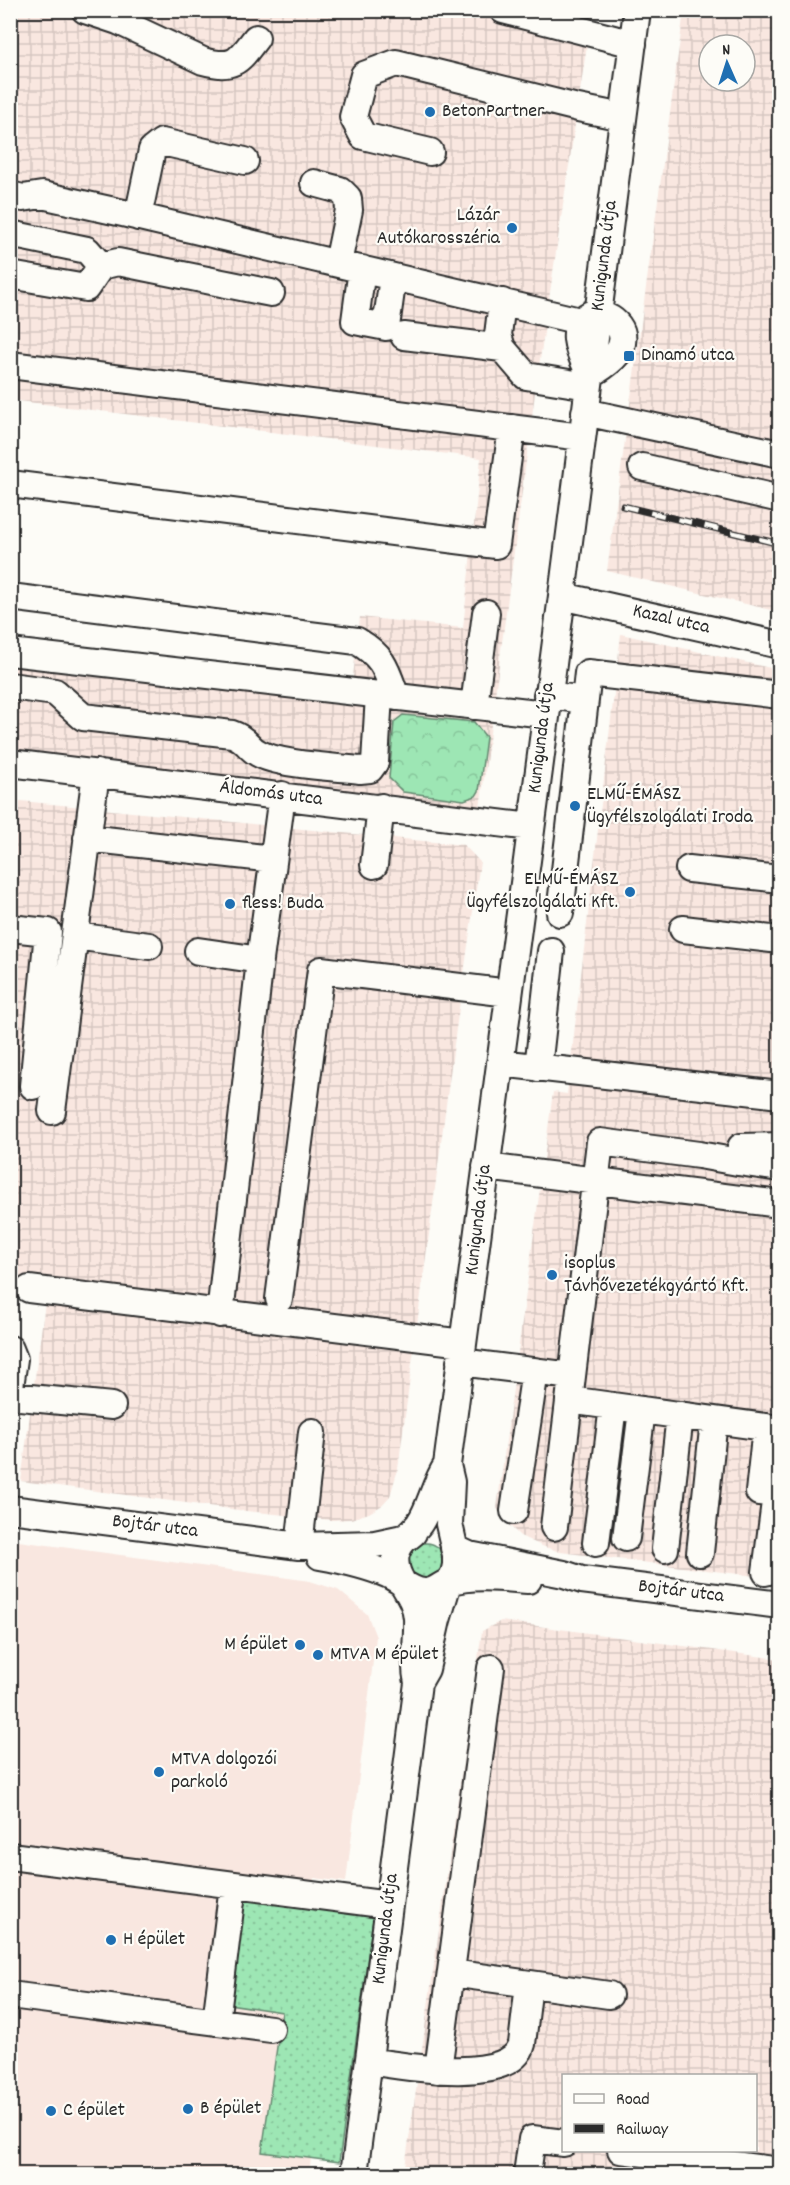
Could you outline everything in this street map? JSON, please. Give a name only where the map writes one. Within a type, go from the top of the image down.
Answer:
[{"type":"street","points":[[85,10],[118,21],[215,64],[229,64],[239,60],[256,39]]},
{"type":"street","points":[[503,10],[633,44]]},
{"type":"street","name":"Kunigunda útja","points":[[418,1683],[426,1669],[448,1582],[454,1574],[456,1565],[449,1524],[451,1482],[447,1465],[589,380],[589,317],[623,117],[637,10]]},
{"type":"street","points":[[430,152],[363,136],[353,117],[364,75],[396,63],[623,117]]},
{"type":"street","points":[[138,217],[152,150],[162,142],[246,161]]},
{"type":"street","points":[[314,183],[340,190],[348,198],[350,266],[355,321],[386,327],[393,276]]},
{"type":"street","points":[[10,195],[23,198],[42,195],[502,302],[589,317]]},
{"type":"street","points":[[10,234],[87,250],[101,266]]},
{"type":"street","points":[[10,275],[86,288],[101,266],[118,262],[271,293]]},
{"type":"street","points":[[502,302],[498,335],[502,348],[526,376],[589,380]]},
{"type":"street","points":[[404,336],[502,348]]},
{"type":"street","points":[[10,365],[512,428],[583,425],[780,454]]},
{"type":"street","points":[[10,484],[496,545],[512,428]]},
{"type":"street","points":[[642,468],[780,499]]},
{"type":"street","name":"Kazal utca","points":[[562,596],[780,645]]},
{"type":"street","points":[[10,597],[357,641],[373,650],[384,665],[387,696],[375,762],[370,769],[360,770],[275,759],[256,752],[243,738],[232,734],[83,717],[55,692],[10,686]]},
{"type":"street","points":[[474,705],[486,613]]},
{"type":"street","points":[[10,652],[474,705],[546,704],[585,700]]},
{"type":"street","points":[[561,913],[588,674],[780,695]]},
{"type":"street","name":"Áldomás utca","points":[[10,763],[531,827]]},
{"type":"street","points":[[52,1111],[96,773]]},
{"type":"street","points":[[220,1314],[260,960],[282,795]]},
{"type":"street","points":[[374,865],[381,807]]},
{"type":"street","points":[[87,838],[273,859]]},
{"type":"street","points":[[689,869],[780,879]]},
{"type":"street","points":[[10,928],[48,932],[33,1086]]},
{"type":"street","points":[[683,929],[780,940]]},
{"type":"street","points":[[75,936],[149,945]]},
{"type":"street","points":[[198,951],[260,960]]},
{"type":"street","points":[[538,1068],[551,951]]},
{"type":"street","points":[[279,1299],[321,970],[509,993]]},
{"type":"street","points":[[500,1063],[780,1095]]},
{"type":"street","points":[[554,1527],[600,1142],[780,1168]]},
{"type":"street","points":[[738,1162],[741,1147],[780,1146]]},
{"type":"street","points":[[486,1167],[780,1204]]},
{"type":"street","points":[[28,1289],[220,1314],[336,1335],[462,1353],[535,1371],[613,1406],[773,1428],[759,1492],[778,1494],[772,1558]]},
{"type":"street","points":[[10,1349],[14,1359],[10,1388]]},
{"type":"street","points":[[514,1511],[535,1371]]},
{"type":"street","points":[[10,1396],[112,1406]]},
{"type":"street","points":[[596,1543],[613,1406]]},
{"type":"street","points":[[626,1538],[642,1410]]},
{"type":"street","points":[[665,1549],[680,1415]]},
{"type":"street","points":[[700,1553],[714,1420]]},
{"type":"street","points":[[299,1546],[312,1431]]},
{"type":"street","name":"Kunigunda útja","points":[[354,2175],[418,1683],[415,1668],[416,1608],[396,1567],[396,1555],[401,1543],[423,1515],[447,1465]]},
{"type":"street","name":"Bojtár utca","points":[[10,1509],[299,1546],[375,1544],[408,1537]]},
{"type":"street","points":[[408,1537],[420,1531],[434,1532],[444,1536],[454,1548]]},
{"type":"street","name":"Bojtár utca","points":[[299,1546],[316,1555],[369,1567],[402,1580]]},
{"type":"street","name":"Bojtár utca","points":[[454,1548],[470,1555],[564,1574],[582,1580],[780,1605]]},
{"type":"street","name":"Bojtár utca","points":[[448,1582],[489,1578],[566,1582],[582,1580]]},
{"type":"street","points":[[402,1580],[411,1588],[423,1592],[439,1589],[448,1582]]},
{"type":"street","points":[[438,2070],[491,1668]]},
{"type":"street","points":[[10,1856],[389,1905]]},
{"type":"street","points":[[216,2022],[233,1885]]},
{"type":"street","points":[[451,1973],[609,1995]]},
{"type":"street","points":[[369,2061],[438,2070],[482,2069],[511,2061],[517,2056],[522,2044],[529,1984]]},
{"type":"street","points":[[10,1995],[271,2030]]},
{"type":"street","points":[[527,2175],[532,2139],[562,2143]]},
{"type":"street","points":[[629,2152],[780,2171]]},
{"type":"shaded area","points":[[11,11],[592,11],[536,386],[480,808],[11,749],[11,645],[352,685],[360,617],[463,628],[481,458],[11,400]]},
{"type":"shaded area","points":[[684,11],[779,11],[779,612],[607,571]]},
{"type":"shaded area","points":[[621,634],[779,670],[779,1579],[560,1552],[520,1536],[503,1519],[497,1508],[553,1092],[567,1094]]},
{"type":"shaded area","points":[[11,800],[464,845],[480,862],[398,1469],[390,1496],[381,1506],[369,1513],[351,1519],[331,1520],[21,1481],[45,1303],[11,1298]]},
{"type":"shaded area","points":[[11,1540],[310,1581],[338,1590],[367,1614],[376,1637],[346,1882],[314,1878],[311,1904],[342,1909],[309,2174],[11,2174]]},
{"type":"shaded area","points":[[501,1621],[779,1659],[779,2174],[404,2174],[482,1631]]},
{"type":"green space","points":[[403,715],[474,722],[486,737],[479,791],[476,796],[464,800],[403,792],[389,778],[394,722]]},
{"type":"green space","points":[[426,1543],[439,1548],[444,1561],[439,1574],[426,1579],[413,1574],[408,1561],[413,1548]]},
{"type":"green space","points":[[244,1894],[374,1912],[339,2162],[262,2152],[282,2012],[229,2004]]},
{"type":"railway","points":[[623,506],[780,544]]},
{"type":"place","name":"BetonPartner","points":[[430,112]]},
{"type":"place","name":"Lázár Autókarosszéria","points":[[512,228]]},
{"type":"place","name":"Dinamó utca","points":[[629,356]]},
{"type":"place","name":"ELMŰ-ÉMÁSZ Ügyfélszolgálati Iroda","points":[[575,806]]},
{"type":"place","name":"ELMŰ-ÉMÁSZ Ügyfélszolgálati Kft.","points":[[630,892]]},
{"type":"place","name":"fless! Buda","points":[[230,904]]},
{"type":"place","name":"isoplus Távhővezetékgyártó Kft.","points":[[552,1275]]},
{"type":"place","name":"M épület","points":[[300,1645]]},
{"type":"place","name":"MTVA M épület","points":[[318,1655]]},
{"type":"place","name":"MTVA dolgozói parkoló","points":[[159,1772]]},
{"type":"place","name":"H épület","points":[[111,1940]]},
{"type":"place","name":"B épület","points":[[188,2109]]},
{"type":"place","name":"C épület","points":[[51,2111]]}]
